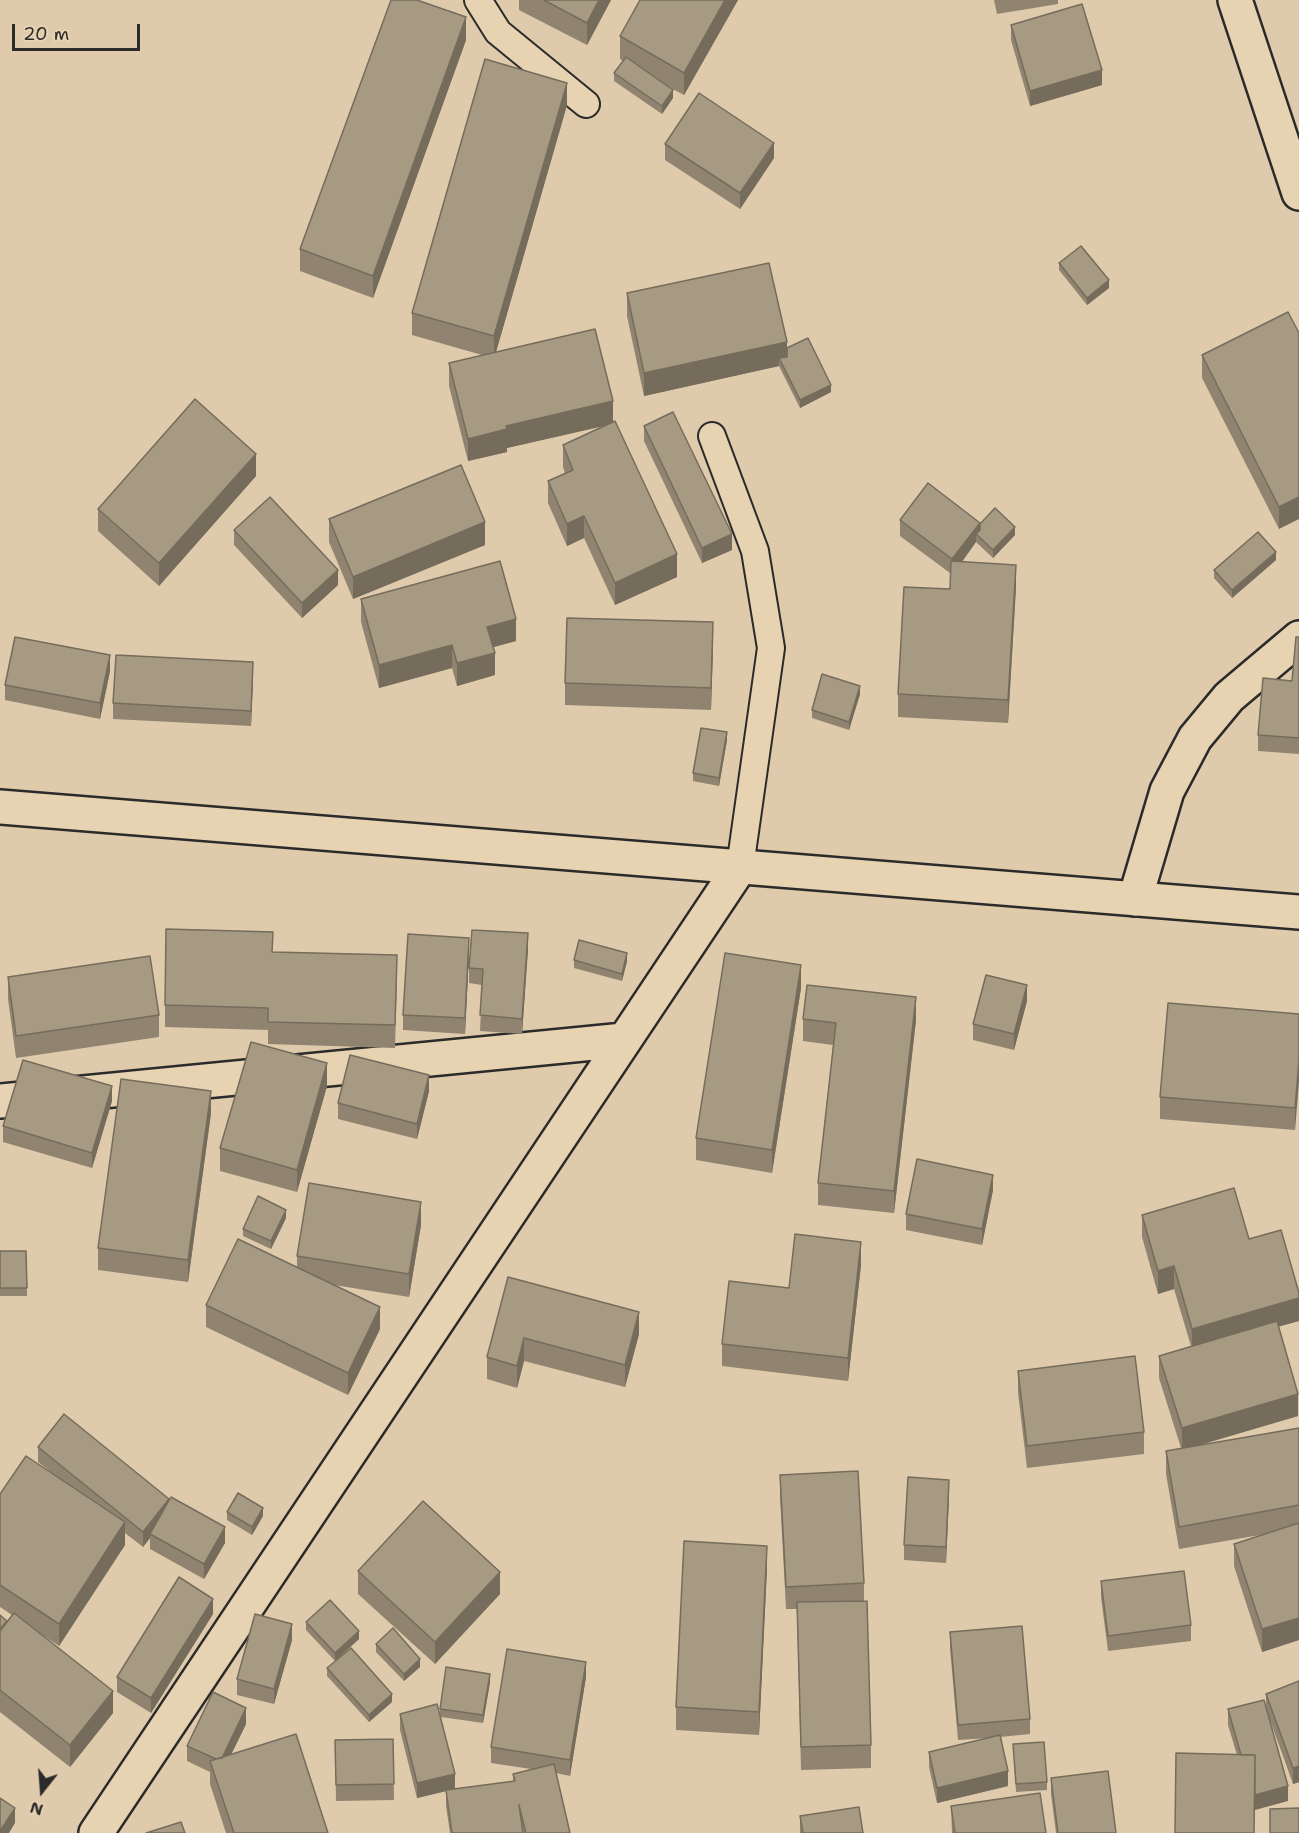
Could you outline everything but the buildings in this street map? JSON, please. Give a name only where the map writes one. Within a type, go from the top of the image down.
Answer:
[{"type":"street","points":[[1235,0],[1299,193]]},
{"type":"street","points":[[1134,899],[1167,791],[1195,738],[1229,697],[1299,639]]},
{"type":"street","points":[[0,807],[1299,912]]},
{"type":"street","points":[[96,1833],[516,1207],[740,867]]},
{"type":"street","points":[[0,1101],[624,1040]]},
{"type":"lane","points":[[478,0],[498,32],[586,104]]},
{"type":"lane","points":[[712,436],[755,551],[771,648],[740,867]]}]
